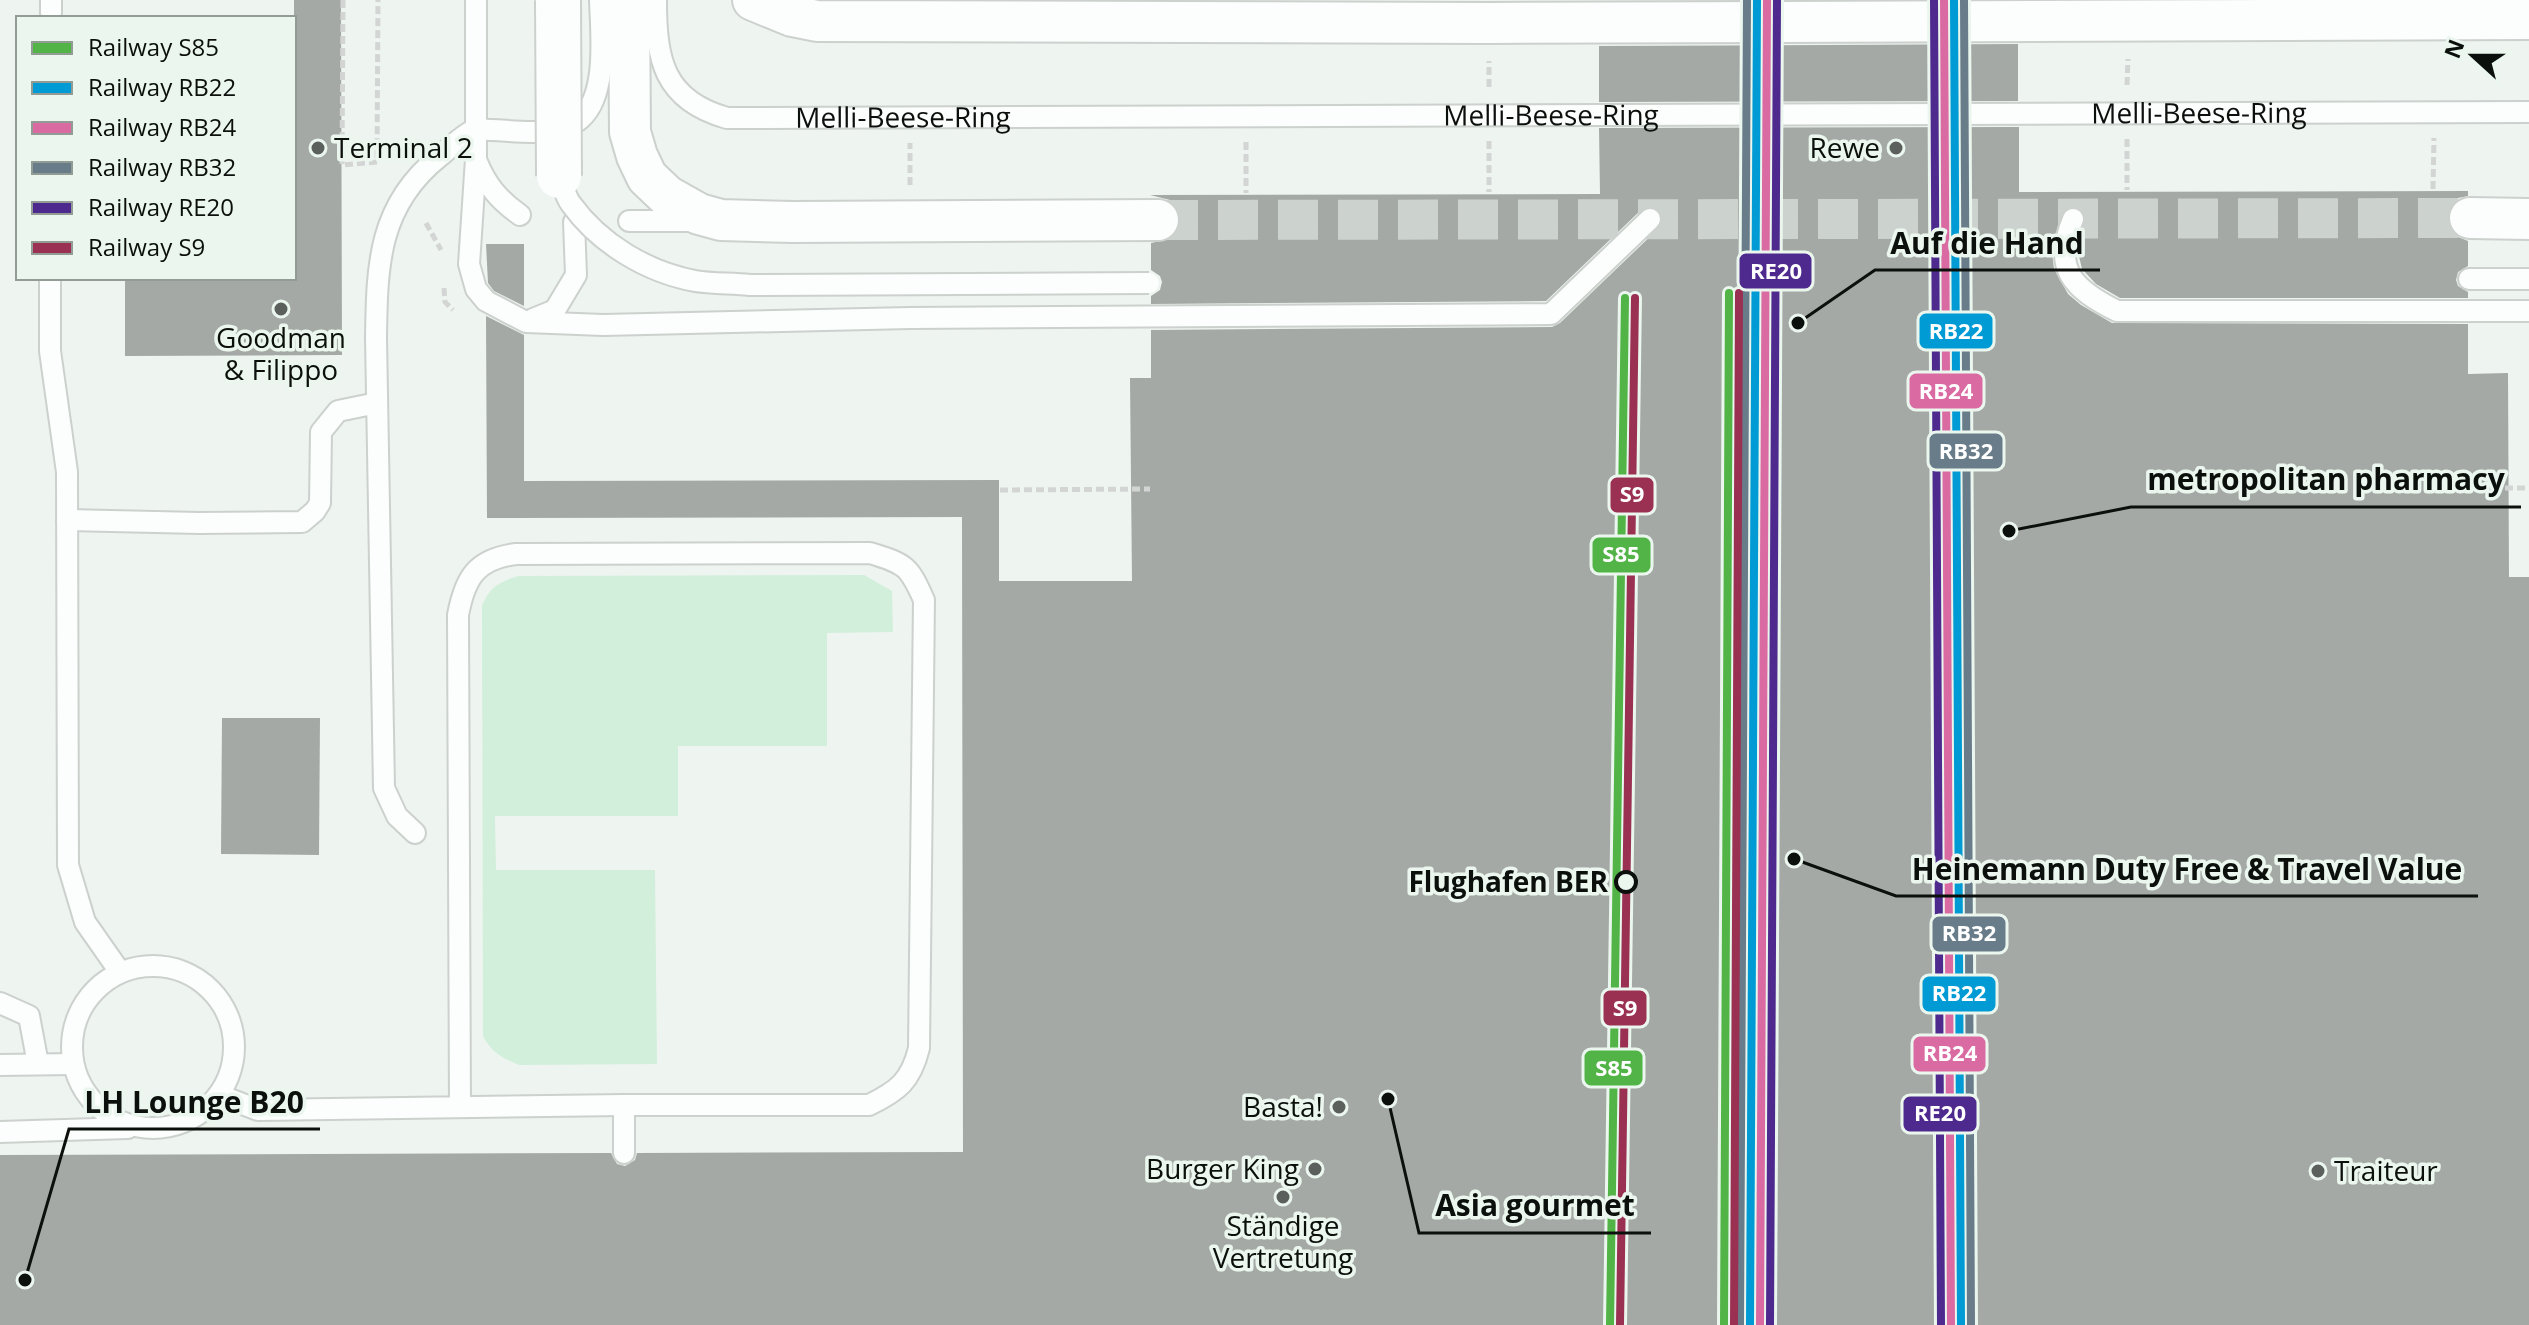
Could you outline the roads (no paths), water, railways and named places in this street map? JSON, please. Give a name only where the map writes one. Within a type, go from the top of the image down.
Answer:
[{"type":"street","points":[[558,0],[559,176]]},
{"type":"street","points":[[629,0],[630,132],[637,156],[647,177],[667,196],[699,214],[721,220],[1158,220]]},
{"type":"street","points":[[753,0],[792,16],[817,21],[1460,23],[2529,19]]},
{"type":"street","points":[[2470,218],[2529,219]]},
{"type":"lane","points":[[476,0],[476,159],[469,264],[476,289],[486,301],[526,322],[603,325],[910,318],[1551,314],[1650,219]]},
{"type":"lane","points":[[415,833],[397,816],[384,788],[377,403],[377,284],[382,245],[403,192],[426,167],[475,130],[544,131],[568,126],[581,118],[592,104],[599,80],[600,0]]},
{"type":"lane","name":"Melli-Beese-Ring","points":[[656,0],[656,39],[664,73],[678,91],[696,105],[727,118],[2529,112]]},
{"type":"lane","points":[[476,159],[487,186],[520,215]]},
{"type":"lane","points":[[559,176],[569,202],[611,244],[651,266],[696,281],[750,285],[1149,283]]},
{"type":"lane","points":[[2073,219],[2066,235],[2063,257],[2069,275],[2092,299],[2117,311],[2529,311]]},
{"type":"lane","points":[[629,221],[721,220]]},
{"type":"lane","points":[[526,322],[555,310],[576,275],[574,222]]},
{"type":"lane","points":[[2469,279],[2529,279]]},
{"type":"lane","points":[[50,280],[50,351],[67,472],[68,865],[85,922],[120,972]]},
{"type":"lane","points":[[67,520],[302,522],[320,503],[321,432],[338,411],[377,403]]},
{"type":"lane","points":[[219,1095],[258,1110],[869,1105],[894,1093],[914,1070],[919,1048],[924,600],[912,573],[898,562],[870,553],[516,554],[498,556],[478,568],[463,591],[458,615],[460,1107]]},
{"type":"lane","points":[[0,1132],[159,1128],[199,1115],[219,1095],[231,1070],[234,1041],[229,1016],[215,994],[195,977],[171,967],[145,965],[120,972],[104,981],[89,995],[79,1011],[71,1037],[73,1064],[89,1098],[103,1112],[120,1122],[138,1127]]},
{"type":"lane","points":[[0,1003],[29,1016],[38,1064]]},
{"type":"lane","points":[[0,1065],[73,1064]]},
{"type":"lane","points":[[624,1105],[624,1153]]},
{"type":"tunnel","points":[[1158,220],[2470,218]]},
{"type":"rail line","name":"RB32","points":[[1740,1325],[1747,0]]},
{"type":"rail line","name":"RB22","points":[[1750,1325],[1757,0]]},
{"type":"rail line","name":"RB24","points":[[1760,1325],[1767,0]]},
{"type":"rail line","name":"RE20","points":[[1770,1325],[1777,0]]},
{"type":"rail line","name":"RE20","points":[[1934,0],[1941,1325]]},
{"type":"rail line","name":"RB24","points":[[1944,0],[1951,1325]]},
{"type":"rail line","name":"RB22","points":[[1954,0],[1961,1325]]},
{"type":"rail line","name":"RB32","points":[[1964,0],[1971,1325]]},
{"type":"rail line","name":"S85","points":[[1724,1325],[1729,293]]},
{"type":"rail line","name":"S9","points":[[1734,1325],[1739,293]]},
{"type":"rail line","name":"S85","points":[[1610,1325],[1625,298]]},
{"type":"rail line","name":"S9","points":[[1620,1325],[1635,298]]},
{"type":"place","name":"Terminal 2","points":[[318,148]]},
{"type":"place","name":"Rewe","points":[[1896,148]]},
{"type":"place","name":"Goodman & Filippo","points":[[281,309]]},
{"type":"place","name":"Auf die Hand","points":[[1798,323]]},
{"type":"place","name":"metropolitan pharmacy","points":[[2009,531]]},
{"type":"place","name":"Heinemann Duty Free & Travel Value","points":[[1794,859]]},
{"type":"place","name":"Flughafen BER","points":[[1626,882]]},
{"type":"place","name":"Asia gourmet","points":[[1388,1099]]},
{"type":"place","name":"Basta!","points":[[1339,1107]]},
{"type":"place","name":"Burger King","points":[[1315,1169]]},
{"type":"place","name":"Traiteur","points":[[2318,1171]]},
{"type":"place","name":"Ständige Vertretung","points":[[1283,1197]]},
{"type":"place","name":"LH Lounge B20","points":[[25,1280]]}]
